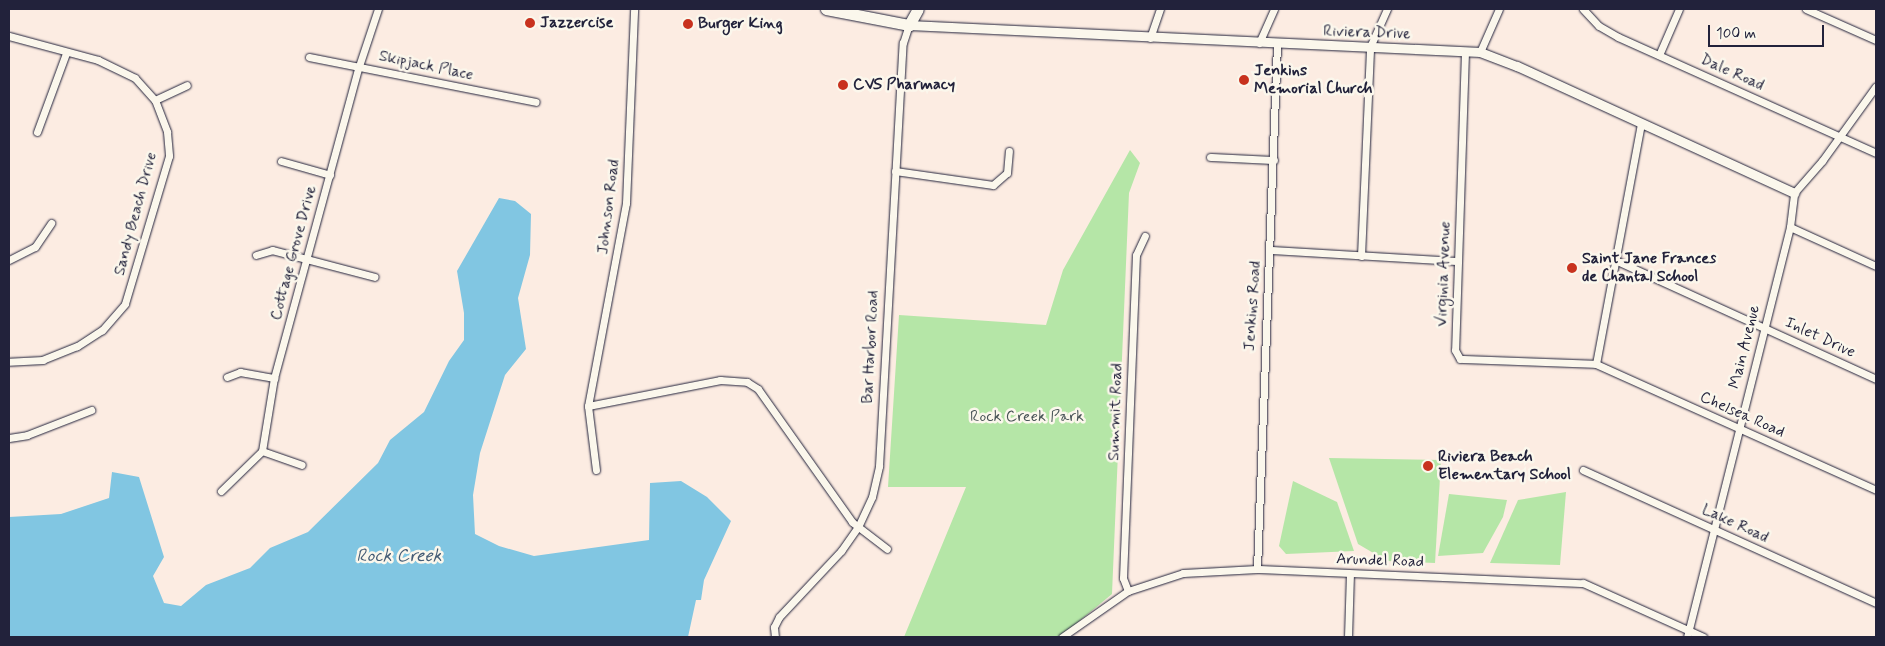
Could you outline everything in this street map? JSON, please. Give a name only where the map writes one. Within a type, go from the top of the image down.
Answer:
[{"type":"main road","points":[[826,9],[909,25],[918,9]]},
{"type":"street","name":"Cottage Grove Drive","points":[[262,451],[274,378],[359,66],[378,9]]},
{"type":"street","name":"Johnson Road","points":[[596,470],[588,406],[626,203],[634,9]]},
{"type":"street","points":[[1150,38],[1160,9]]},
{"type":"street","points":[[1260,43],[1274,9]]},
{"type":"street","points":[[1361,256],[1370,48],[1387,9]]},
{"type":"street","points":[[1480,52],[1500,9]]},
{"type":"street","name":"Dale Road","points":[[1583,9],[1612,33],[1876,153]]},
{"type":"street","points":[[1659,55],[1679,9]]},
{"type":"street","points":[[1806,9],[1876,40]]},
{"type":"street","name":"Riviera Drive","points":[[909,25],[1150,38],[1480,52],[1517,66],[1794,193]]},
{"type":"street","name":"Bar Harbor Road","points":[[775,637],[774,627],[779,617],[841,551],[858,527],[872,497],[879,466],[895,171],[904,44],[909,25]]},
{"type":"street","name":"Sandy Beach Drive","points":[[9,36],[66,53],[98,60],[134,78],[155,100],[167,132],[169,156],[125,304],[102,330],[77,346],[43,360],[9,362]]},
{"type":"street","name":"Jenkins Road","points":[[1257,569],[1264,351],[1271,250],[1277,44]]},
{"type":"street","name":"Virginia Avenue","points":[[1465,52],[1455,350],[1460,359],[1596,364]]},
{"type":"street","points":[[37,132],[53,95],[66,53]]},
{"type":"street","name":"Skipjack Place","points":[[309,57],[536,102]]},
{"type":"street","points":[[155,100],[187,85]]},
{"type":"street","points":[[1794,193],[1840,136],[1876,86]]},
{"type":"street","points":[[1596,364],[1641,124]]},
{"type":"street","points":[[895,171],[992,184],[1007,172],[1009,151]]},
{"type":"street","points":[[1210,157],[1274,160]]},
{"type":"street","points":[[281,161],[330,175]]},
{"type":"street","name":"Main Avenue","points":[[1688,634],[1738,428],[1790,227],[1794,193]]},
{"type":"street","points":[[9,260],[35,247],[51,223]]},
{"type":"street","points":[[1790,227],[1876,266]]},
{"type":"street","name":"Summit Road","points":[[1128,591],[1123,578],[1136,255],[1145,236]]},
{"type":"street","points":[[256,255],[272,250],[375,277]]},
{"type":"street","points":[[1271,250],[1457,260]]},
{"type":"street","name":"Inlet Drive","points":[[1615,260],[1876,379]]},
{"type":"street","name":"Chelsea Road","points":[[1596,364],[1876,490]]},
{"type":"street","points":[[227,377],[240,372],[274,378]]},
{"type":"street","points":[[588,406],[720,380],[747,382],[758,388],[858,527],[887,549]]},
{"type":"street","points":[[9,438],[27,435],[91,410]]},
{"type":"street","points":[[221,491],[262,451],[302,465]]},
{"type":"street","name":"Lake Road","points":[[1583,470],[1876,603]]},
{"type":"street","name":"Arundel Road","points":[[1062,637],[1128,591],[1182,573],[1257,569],[1350,575],[1583,583],[1688,634],[1703,637]]},
{"type":"street","points":[[1348,637],[1350,575]]},
{"type":"green space","name":"Rock Creek Park","points":[[1130,150],[1140,163],[1129,193],[1112,594],[1060,637],[904,637],[966,487],[888,487],[899,315],[1046,325],[1063,270]]},
{"type":"green space","points":[[1329,458],[1441,460],[1435,563],[1387,561],[1358,544]]},
{"type":"green space","points":[[1293,481],[1337,502],[1354,551],[1286,554],[1279,546]]},
{"type":"green space","points":[[1566,492],[1560,565],[1490,563],[1518,500]]},
{"type":"green space","points":[[1449,494],[1507,500],[1503,517],[1483,553],[1438,556]]},
{"type":"water","name":"Rock Creek","points":[[499,198],[515,201],[531,214],[530,255],[518,298],[526,349],[505,375],[480,453],[473,495],[475,534],[499,546],[534,556],[649,540],[650,483],[681,481],[707,497],[731,521],[704,580],[701,600],[696,600],[688,637],[9,637],[9,517],[61,514],[109,498],[112,472],[139,477],[164,557],[153,576],[164,603],[181,606],[206,585],[250,568],[270,548],[308,532],[378,463],[390,440],[424,412],[449,361],[464,340],[464,313],[457,271]]},
{"type":"place","name":"Jazzercise","points":[[530,23]]},
{"type":"place","name":"Burger King","points":[[688,24]]},
{"type":"place","name":"Jenkins Memorial Church","points":[[1244,80]]},
{"type":"place","name":"CVS Pharmacy","points":[[843,85]]},
{"type":"place","name":"Saint Jane Frances de Chantal School","points":[[1572,268]]},
{"type":"place","name":"Riviera Beach Elementary School","points":[[1428,466]]}]
